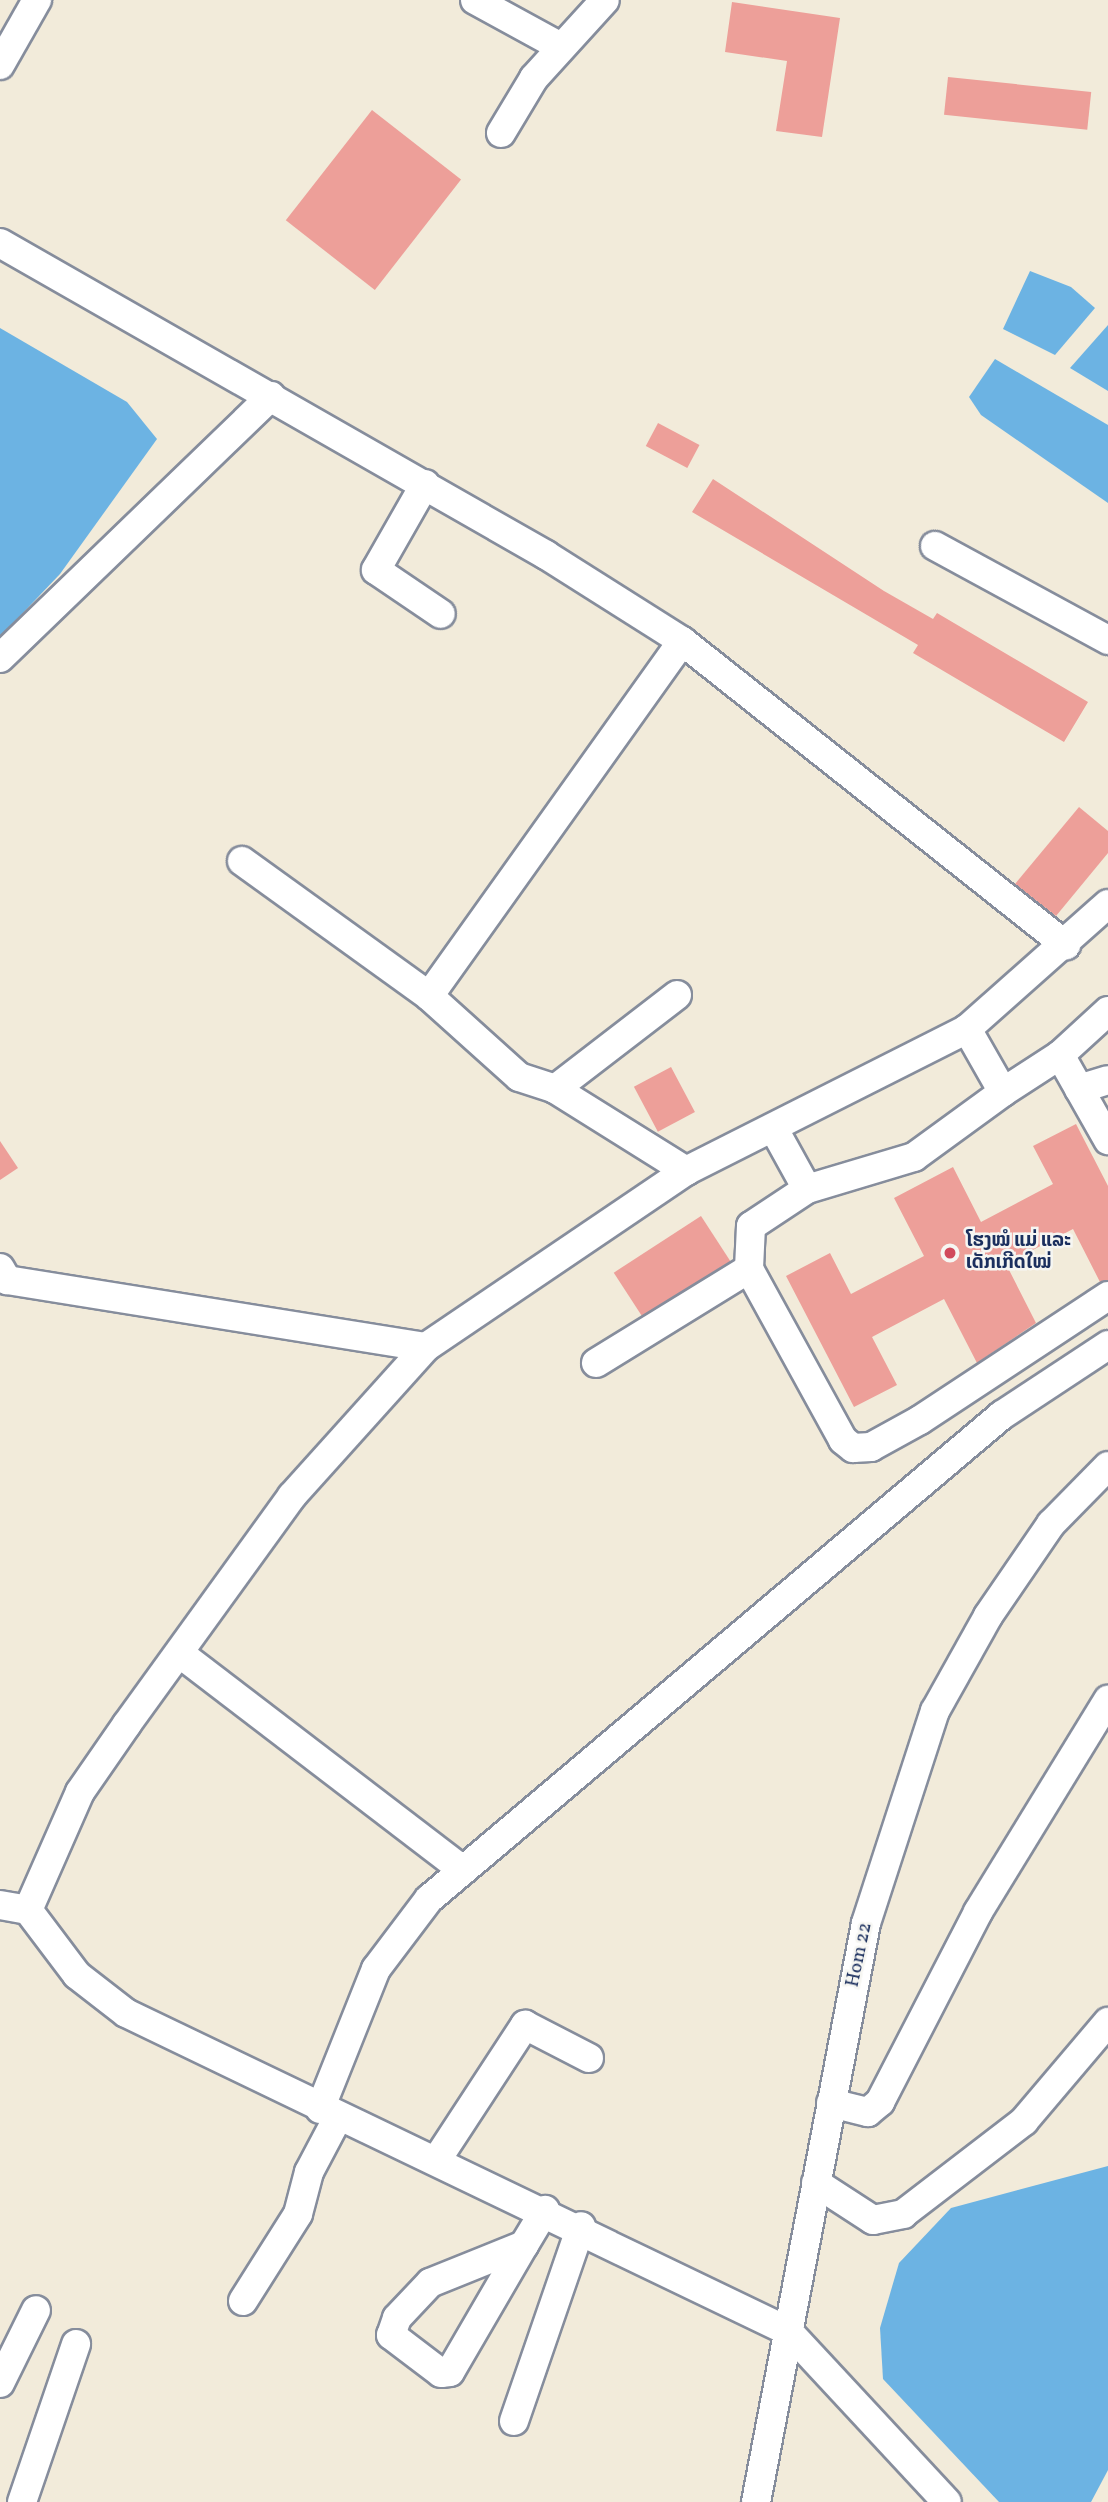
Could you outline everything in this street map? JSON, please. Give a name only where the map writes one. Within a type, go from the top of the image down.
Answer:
[{"type":"street","points":[[0,65],[37,0]]},
{"type":"street","points":[[475,0],[562,47]]},
{"type":"street","points":[[501,133],[562,47],[605,0]]},
{"type":"street","points":[[0,243],[425,484],[682,640],[1066,946]]},
{"type":"street","points":[[0,658],[271,396]]},
{"type":"street","points":[[425,484],[376,570],[441,614]]},
{"type":"street","points":[[935,546],[1108,640]]},
{"type":"street","points":[[429,996],[682,640]]},
{"type":"street","points":[[242,861],[429,996],[519,1077],[555,1089],[686,1171]]},
{"type":"street","points":[[28,1910],[80,1792],[183,1656],[292,1496],[426,1347],[686,1171],[775,1131],[967,1029],[1066,946],[1108,904]]},
{"type":"street","points":[[555,1089],[677,995]]},
{"type":"street","points":[[1108,1011],[1060,1055],[1003,1092],[914,1157],[807,1189],[751,1226],[749,1269],[843,1440],[853,1448],[871,1447],[920,1420],[1108,1296]]},
{"type":"street","points":[[967,1029],[1003,1092]]},
{"type":"street","points":[[1060,1055],[1108,1140]]},
{"type":"street","points":[[1079,1089],[1108,1080]]},
{"type":"street","points":[[775,1131],[807,1189]]},
{"type":"street","points":[[0,1268],[7,1280],[426,1347]]},
{"type":"street","points":[[596,1363],[749,1269]]},
{"type":"street","points":[[243,2301],[299,2214],[309,2172],[376,1969],[429,1899],[1002,1415],[1108,1345]]},
{"type":"street","name":"Hom 22","points":[[756,2502],[866,1923],[935,1711],[988,1616],[1051,1524],[1108,1466]]},
{"type":"street","points":[[183,1656],[463,1870]]},
{"type":"street","points":[[831,2103],[868,2112],[880,2102],[978,1912],[1108,1700]]},
{"type":"street","points":[[0,1905],[28,1910],[76,1975],[126,2013],[329,2113],[581,2226],[788,2330],[947,2502]]},
{"type":"street","points":[[816,2183],[873,2220],[903,2214],[1024,2121],[1108,2022]]},
{"type":"street","points":[[436,2161],[525,2025],[589,2059]]},
{"type":"street","points":[[524,2245],[430,2283],[397,2318],[391,2335],[442,2373],[450,2372],[545,2210]]},
{"type":"street","points":[[514,2421],[581,2226]]},
{"type":"street","points":[[0,2383],[36,2310]]},
{"type":"street","points":[[22,2502],[76,2344]]},
{"type":"water","points":[[1030,271],[1071,287],[1095,308],[1055,355],[1003,329]]},
{"type":"water","points":[[1108,325],[1108,391],[1070,368]]},
{"type":"water","points":[[0,328],[127,402],[157,439],[60,574],[0,637]]},
{"type":"water","points":[[995,359],[1108,425],[1108,503],[981,415],[969,397]]},
{"type":"water","points":[[1108,2166],[1108,2470],[1091,2502],[999,2502],[883,2379],[880,2328],[899,2263],[951,2208]]},
{"type":"building","points":[[732,2],[840,18],[822,137],[776,131],[787,61],[725,52]]},
{"type":"building","points":[[948,77],[1091,92],[1087,130],[944,115]]},
{"type":"building","points":[[372,110],[461,180],[375,290],[286,220]]},
{"type":"building","points":[[658,423],[699,445],[687,468],[646,446]]},
{"type":"building","points":[[713,479],[884,591],[933,619],[937,613],[1088,702],[1064,742],[913,653],[918,645],[692,512]]},
{"type":"building","points":[[1079,807],[1108,831],[1108,853],[1056,916],[1015,884]]},
{"type":"building","points":[[671,1067],[695,1112],[658,1132],[634,1087]]},
{"type":"building","points":[[1076,1124],[1108,1186],[1108,1280],[1100,1282],[1073,1229],[1006,1264],[1036,1323],[977,1363],[944,1299],[872,1337],[897,1385],[854,1407],[786,1276],[830,1253],[851,1294],[924,1256],[894,1198],[953,1167],[981,1222],[1053,1184],[1033,1146]]},
{"type":"building","points":[[0,1141],[18,1168],[0,1180]]},
{"type":"building","points":[[701,1216],[730,1261],[643,1318],[614,1273]]},
{"type":"place","name":"ໂຮງໝໍ ແມ່ ແລະ ເດັກເກີດໃໝ່","points":[[950,1253]]}]
